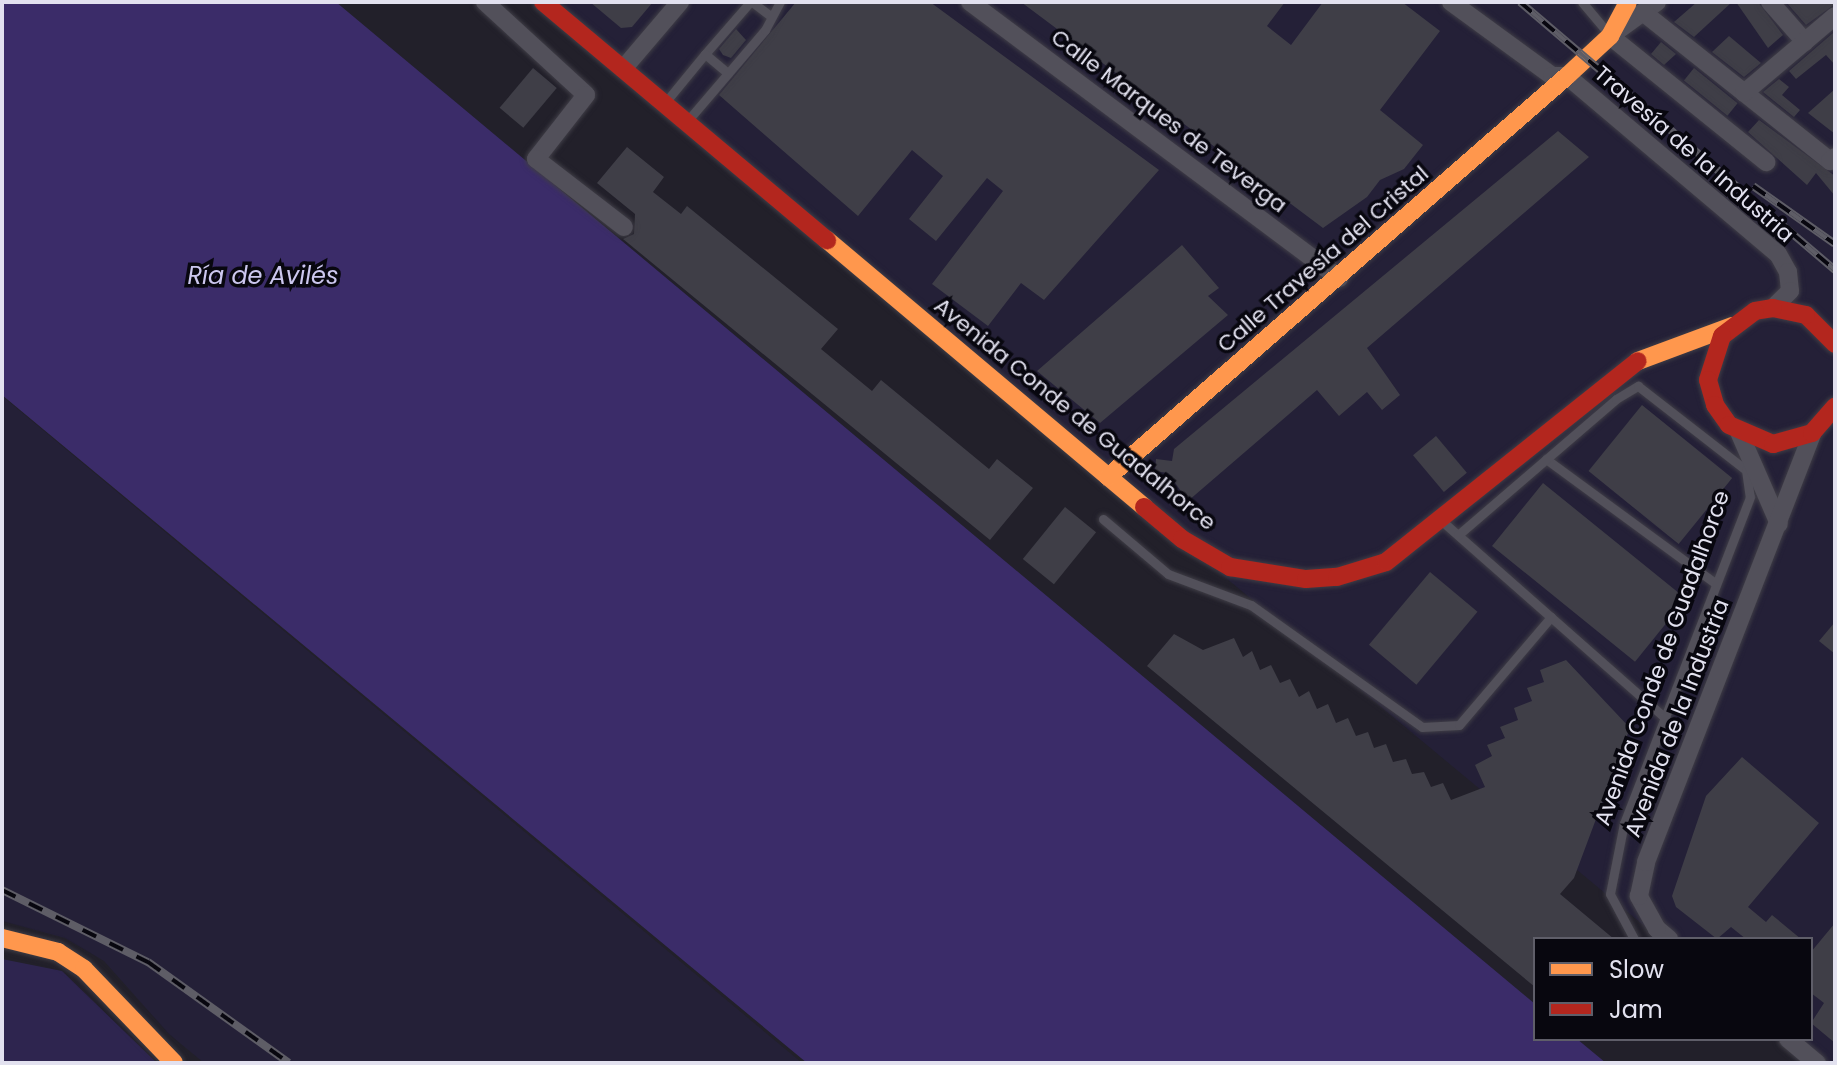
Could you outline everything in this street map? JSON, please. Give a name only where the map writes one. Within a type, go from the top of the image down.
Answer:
[{"type":"main road","name":"Avenida Conde de Guadalhorce","points":[[543,2],[1182,539],[1230,567],[1272,576],[1337,577],[1386,562],[1617,376],[1658,352],[1732,326]]},
{"type":"main road","name":"Calle Travesía del Cristal","points":[[1108,477],[1567,76],[1610,36],[1628,2]]},
{"type":"main road","points":[[1834,340],[1806,315],[1773,308],[1732,326],[1711,358],[1711,391],[1715,405],[1739,432],[1773,444],[1812,433],[1834,411]]},
{"type":"main road","points":[[1658,352],[1696,374],[1711,391]]},
{"type":"main road","points":[[2,938],[58,952],[84,969],[174,1063]]},
{"type":"street","points":[[485,2],[586,95],[536,159],[624,227]]},
{"type":"street","points":[[623,69],[680,2]]},
{"type":"street","name":"Calle Marques de Teverga","points":[[970,2],[1339,278]]},
{"type":"street","name":"Travesía de la Industria","points":[[1451,2],[1552,76],[1567,76],[1778,254],[1788,272],[1790,291],[1773,308]]},
{"type":"street","points":[[1770,2],[1805,42]]},
{"type":"street","points":[[1766,162],[1610,36],[1651,8],[1744,93],[1832,159]]},
{"type":"street","points":[[1744,93],[1835,16]]},
{"type":"street","points":[[1739,432],[1779,524]]},
{"type":"street","name":"Avenida de la Industria","points":[[1663,934],[1639,896],[1646,862],[1812,433]]},
{"type":"street","points":[[1790,1041],[1817,1063]]},
{"type":"lane","points":[[664,103],[751,2],[769,15]]},
{"type":"lane","points":[[686,122],[765,30],[769,15],[780,2]]},
{"type":"lane","points":[[1582,2],[1610,36]]},
{"type":"lane","points":[[705,54],[728,73]]},
{"type":"lane","name":"Avenida Conde de Guadalhorce","points":[[1458,535],[1546,459],[1638,386],[1746,470],[1750,497],[1624,823],[1610,894],[1633,937]]},
{"type":"lane","points":[[1546,459],[1715,583]]},
{"type":"lane","points":[[1103,519],[1168,574],[1251,605],[1422,727],[1459,725],[1551,617]]},
{"type":"lane","points":[[1440,520],[1664,717]]},
{"type":"shaded area","points":[[534,2],[1835,2],[1835,1063],[1810,1063],[1783,1041],[1813,1041],[1813,937],[1658,937]]},
{"type":"shaded area","points":[[2,396],[802,1063],[204,1063],[169,1034],[104,961],[65,938],[2,921]]},
{"type":"shaded area","points":[[2,959],[62,971],[157,1063],[2,1063]]},
{"type":"water","name":"Ría de Avilés","points":[[2,2],[336,2],[1533,1002],[1533,1041],[1579,1041],[1606,1063],[807,1063],[2,395]]},
{"type":"building","points":[[590,2],[653,2],[632,27],[621,28]]},
{"type":"building","points":[[796,2],[930,2],[1159,170],[1044,300],[1021,283],[988,326],[932,284],[1003,191],[987,178],[936,241],[909,219],[943,176],[912,150],[858,216],[719,95]]},
{"type":"building","points":[[1021,2],[1285,2],[1267,26],[1291,45],[1323,2],[1402,2],[1440,31],[1380,110],[1423,145],[1404,169],[1380,180],[1367,197],[1323,228]]},
{"type":"building","points":[[1697,2],[1732,2],[1694,37],[1674,22]]},
{"type":"building","points":[[1736,2],[1758,2],[1783,35],[1768,48]]},
{"type":"building","points":[[1786,2],[1835,2],[1835,4],[1806,25]]},
{"type":"building","points":[[736,29],[746,40],[731,58],[719,49]]},
{"type":"building","points":[[1833,33],[1835,65],[1826,55],[1796,79],[1789,71]]},
{"type":"building","points":[[1729,36],[1761,63],[1744,77],[1712,52]]},
{"type":"building","points":[[1661,42],[1676,54],[1664,65],[1651,54]]},
{"type":"building","points":[[533,68],[557,88],[523,128],[500,108]]},
{"type":"building","points":[[1694,68],[1738,103],[1727,116],[1684,80]]},
{"type":"building","points":[[1779,79],[1789,87],[1782,95],[1800,110],[1794,117],[1763,92]]},
{"type":"building","points":[[1835,89],[1835,134],[1808,113]]},
{"type":"building","points":[[1759,120],[1835,176],[1835,196],[1816,173],[1807,185],[1748,132]]},
{"type":"building","points":[[1558,131],[1589,157],[1367,348],[1400,395],[1382,410],[1367,392],[1339,416],[1317,390],[1188,501],[1168,473],[1155,471],[1156,459],[1172,461],[1174,449]]},
{"type":"building","points":[[627,147],[664,177],[653,192],[681,214],[687,206],[838,329],[821,349],[872,391],[881,380],[989,469],[997,459],[1033,488],[990,540],[623,239],[634,234],[635,214],[597,183]]},
{"type":"building","points":[[1182,245],[1219,288],[1208,296],[1228,315],[1100,423],[1037,371]]},
{"type":"building","points":[[1642,405],[1732,478],[1679,544],[1589,471]]},
{"type":"building","points":[[1436,436],[1467,473],[1444,492],[1413,455]]},
{"type":"building","points":[[1543,483],[1686,599],[1635,662],[1492,546]]},
{"type":"building","points":[[1065,507],[1096,532],[1054,584],[1023,559]]},
{"type":"building","points":[[1430,572],[1477,612],[1416,685],[1369,645]]},
{"type":"building","points":[[1835,622],[1835,654],[1819,641]]},
{"type":"building","points":[[1174,634],[1203,650],[1234,638],[1243,657],[1252,651],[1260,670],[1271,665],[1280,683],[1290,679],[1299,697],[1309,691],[1317,709],[1328,704],[1336,723],[1348,718],[1356,736],[1368,732],[1374,748],[1386,744],[1393,762],[1406,759],[1412,774],[1424,772],[1431,787],[1443,783],[1451,800],[1485,787],[1475,765],[1492,756],[1487,745],[1505,738],[1500,727],[1518,720],[1514,708],[1532,701],[1527,688],[1544,682],[1540,670],[1566,660],[1630,728],[1574,878],[1560,894],[1612,937],[1533,937],[1533,985],[1147,666]]},
{"type":"building","points":[[1742,757],[1819,823],[1748,907],[1766,922],[1772,915],[1799,937],[1744,937],[1731,927],[1719,937],[1714,937],[1676,907],[1672,896],[1706,796]]},
{"type":"building","points":[[1835,923],[1835,1043],[1813,1025],[1824,1003],[1813,995],[1813,950]]},
{"type":"railway","points":[[1520,2],[1835,270]]},
{"type":"railway","points":[[1753,186],[1835,244]]},
{"type":"railway","points":[[2,890],[148,962],[289,1063]]},
{"type":"traffic: slow","points":[[1108,477],[1567,76],[1610,36],[1628,2]]},
{"type":"traffic: slow","points":[[827,240],[1144,507]]},
{"type":"traffic: slow","points":[[1638,361],[1732,326]]},
{"type":"traffic: slow","points":[[2,938],[58,952],[84,969],[174,1063]]},
{"type":"traffic: jam","points":[[543,2],[827,240]]},
{"type":"traffic: jam","points":[[1835,344],[1806,315],[1773,308],[1755,311],[1722,336],[1708,380],[1715,405],[1729,425],[1773,444],[1812,433],[1835,407]]},
{"type":"traffic: jam","points":[[1144,507],[1182,539],[1230,567],[1306,579],[1337,577],[1386,562],[1638,361]]}]
